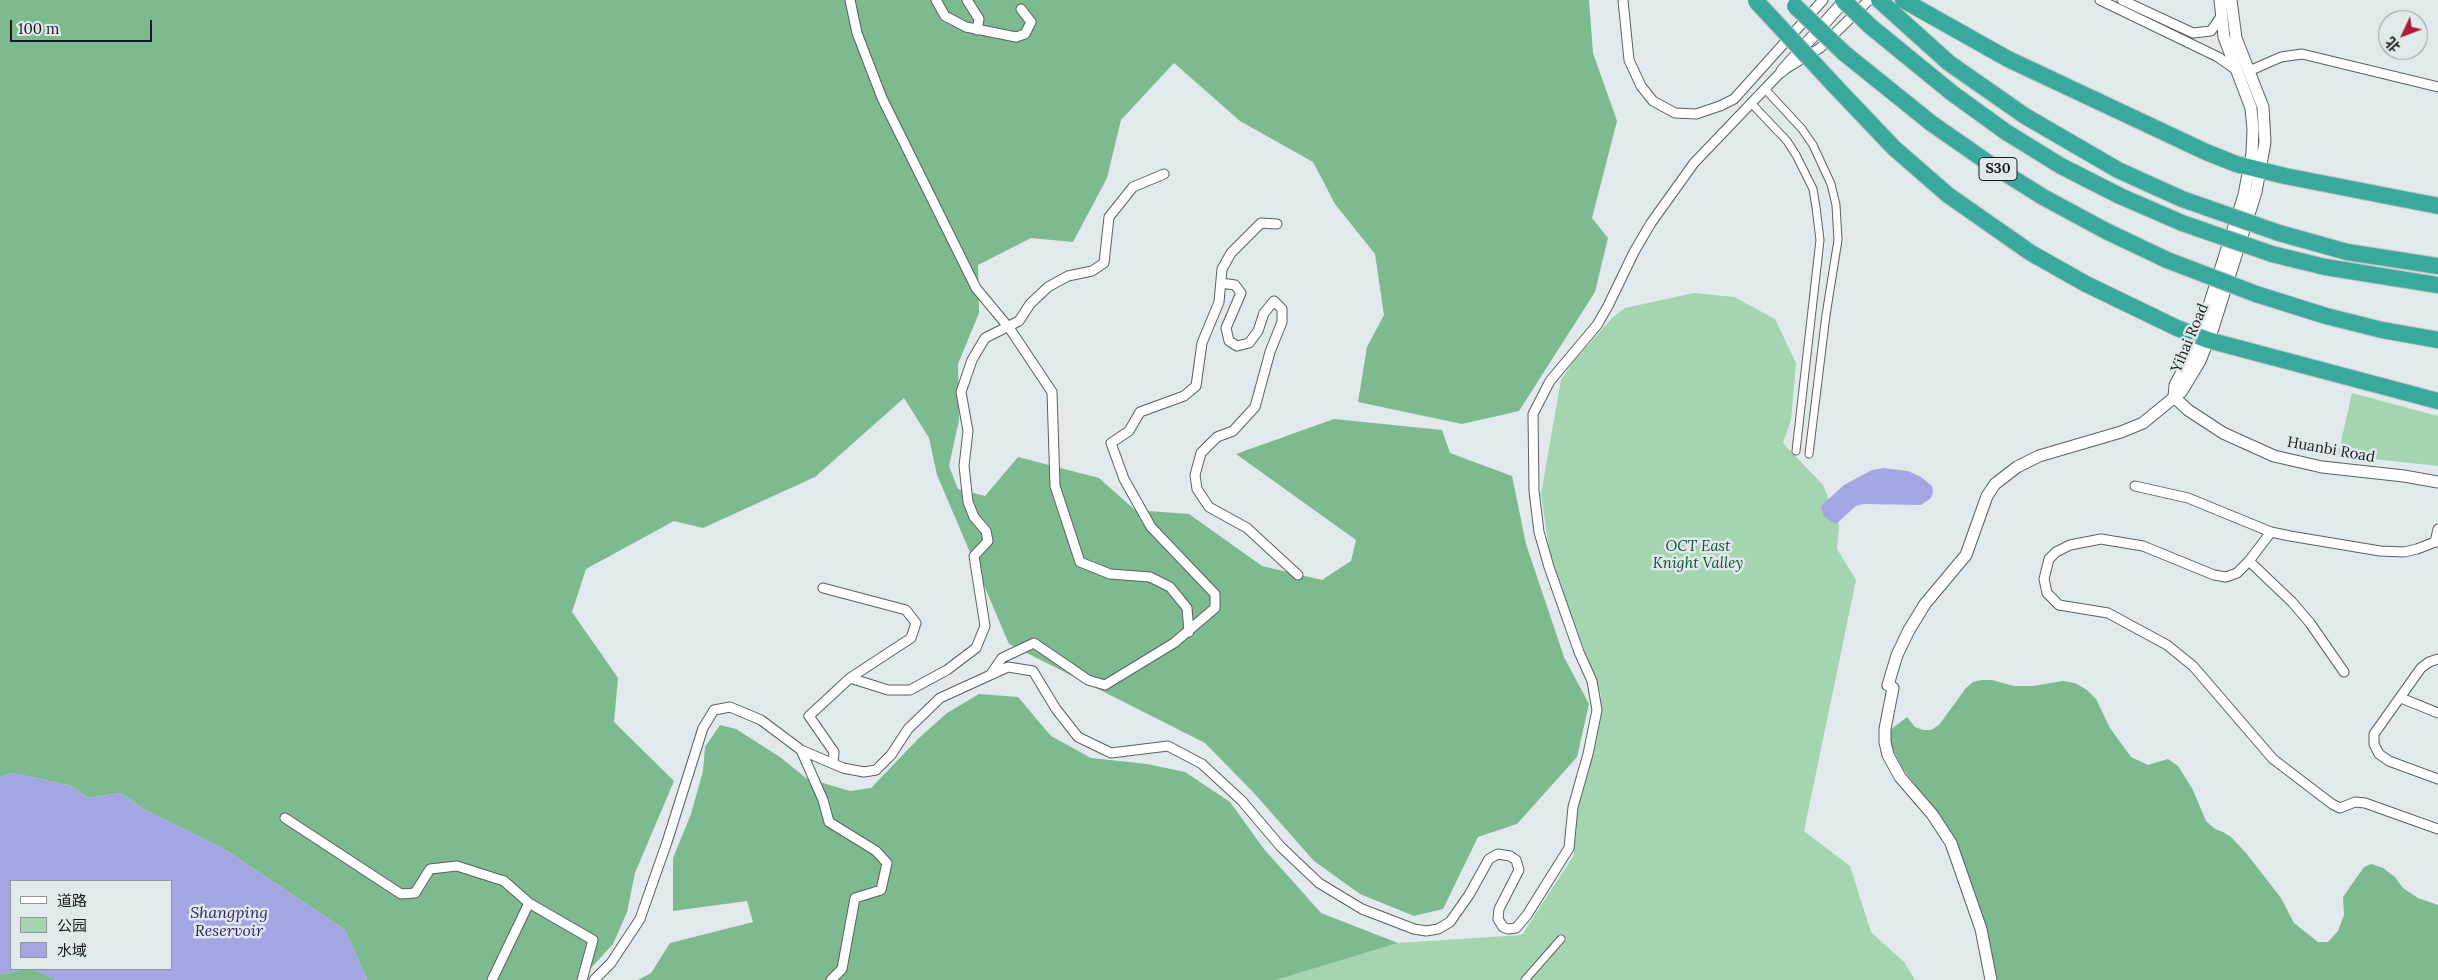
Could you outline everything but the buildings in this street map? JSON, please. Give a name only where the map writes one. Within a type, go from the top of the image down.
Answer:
[{"type":"highway","points":[[1755,0],[1835,86],[1913,165],[1988,224],[2072,276],[2159,320],[2203,338],[2438,401]]},
{"type":"highway","name":"S30","points":[[1844,0],[1870,26],[1952,93],[2006,132],[2061,166],[2095,183],[2182,222],[2272,254],[2325,267],[2438,285]]},
{"type":"highway","points":[[1879,0],[1949,63],[2025,116],[2118,170],[2182,199],[2279,233],[2347,252],[2438,266]]},
{"type":"highway","points":[[1904,0],[1955,31],[2023,66],[2206,152],[2256,169],[2438,206]]},
{"type":"highway","name":"S30","points":[[1792,3],[1844,53],[1923,117],[2043,197],[2106,231],[2167,260],[2256,294],[2326,316],[2382,330],[2438,340]]},
{"type":"street","points":[[850,0],[857,33],[882,98],[976,288],[1007,326],[1052,392],[1055,486],[1080,562],[1110,574],[1150,577],[1170,587],[1187,608],[1189,632]]},
{"type":"street","points":[[936,0],[945,16],[977,30],[1016,37],[1024,34],[1031,22],[1021,9]]},
{"type":"street","points":[[967,0],[979,19],[977,30]]},
{"type":"street","points":[[1623,0],[1629,60],[1641,86],[1653,101],[1675,112],[1696,114],[1720,106],[1734,98],[1823,0]]},
{"type":"street","points":[[594,980],[621,950],[640,919],[668,842],[703,728],[714,710],[730,707],[762,720],[801,750],[833,764],[864,772],[876,770],[891,755],[908,729],[940,698],[1008,667],[1033,672],[1056,709],[1078,737],[1111,753],[1168,746],[1202,764],[1242,801],[1282,847],[1319,883],[1362,909],[1414,929],[1426,931],[1438,929],[1450,922],[1469,895],[1489,859],[1498,854],[1510,856],[1516,860],[1519,870],[1499,909],[1498,919],[1503,927],[1508,930],[1516,928],[1528,915],[1569,848],[1574,807],[1588,754],[1596,710],[1592,681],[1579,652],[1548,567],[1539,532],[1534,491],[1533,414],[1550,381],[1588,338],[1604,313],[1634,252],[1668,197],[1694,163],[1782,71],[1844,0]]},
{"type":"street","points":[[1782,71],[1820,48],[1869,0]]},
{"type":"street","points":[[2100,0],[2218,57],[2236,71]]},
{"type":"street","points":[[2122,0],[2193,33],[2211,31],[2220,18]]},
{"type":"street","name":"Yihai Road","points":[[2220,0],[2220,18],[2224,38],[2252,116],[2256,169]]},
{"type":"street","name":"Yihai Road","points":[[2174,397],[2175,384],[2203,338],[2265,142],[2265,115],[2233,28],[2231,0]]},
{"type":"street","points":[[2249,71],[2281,57],[2302,54],[2438,87]]},
{"type":"street","points":[[1765,89],[1802,129],[1813,145],[1831,184],[1836,205],[1838,240],[1826,315],[1809,454]]},
{"type":"street","points":[[1751,103],[1787,141],[1796,154],[1812,189],[1816,207],[1820,240],[1796,451]]},
{"type":"street","points":[[850,678],[888,690],[910,690],[946,670],[976,648],[985,626],[974,556],[988,541],[986,531],[974,517],[968,502],[964,466],[968,430],[962,392],[972,360],[985,338],[1019,321],[1030,304],[1048,287],[1068,276],[1092,271],[1104,263],[1109,217],[1134,187],[1164,174]]},
{"type":"street","points":[[991,674],[1002,658],[1034,643],[1088,680],[1105,685],[1174,643],[1215,608],[1215,594],[1151,527],[1124,479],[1112,443],[1129,431],[1140,412],[1184,396],[1196,386],[1202,342],[1219,302],[1222,270],[1231,253],[1261,223],[1277,224]]},
{"type":"street","points":[[1220,283],[1235,284],[1241,293],[1226,328],[1229,341],[1237,346],[1249,343],[1258,331],[1264,314],[1274,301],[1282,309],[1282,322],[1270,352],[1255,407],[1233,431],[1217,437],[1201,453],[1195,476],[1197,489],[1209,507],[1247,528],[1298,575]]},
{"type":"street","points":[[1991,980],[1981,929],[1951,842],[1932,814],[1900,777],[1888,755],[1885,729],[1893,688],[1888,685],[1894,664],[1904,638],[1921,610],[1966,555],[1987,496],[1995,484],[2017,467],[2039,456],[2136,427],[2174,397]]},
{"type":"street","name":"Huanbi Road","points":[[2174,397],[2188,410],[2223,433],[2274,456],[2322,468],[2438,482]]},
{"type":"street","points":[[2135,486],[2188,498],[2272,532],[2380,551],[2404,552],[2436,542],[2438,529]]},
{"type":"street","points":[[2272,532],[2250,561],[2237,573],[2226,577],[2214,575],[2143,546],[2100,539],[2070,545],[2056,552],[2048,559],[2044,579],[2048,593],[2059,604],[2108,613],[2135,626],[2179,654],[2206,680],[2273,759],[2332,804],[2340,808],[2355,802],[2365,803],[2438,829]]},
{"type":"street","points":[[2250,561],[2292,602],[2344,672]]},
{"type":"street","points":[[823,588],[906,610],[916,623],[911,638],[850,678],[809,716],[834,752],[833,764]]},
{"type":"street","points":[[2438,660],[2429,662],[2421,668],[2374,734],[2374,744],[2380,754],[2389,761],[2438,779]]},
{"type":"street","points":[[2401,698],[2438,713]]},
{"type":"street","points":[[801,750],[823,800],[829,822],[876,851],[886,862],[881,890],[855,898],[842,969],[831,980]]},
{"type":"street","points":[[285,818],[401,894],[414,893],[430,869],[457,866],[504,881],[529,903],[593,940],[582,980]]},
{"type":"street","points":[[492,980],[529,903]]},
{"type":"street","points":[[1525,980],[1561,939]]},
{"type":"green space","points":[[0,0],[1589,0],[1593,53],[1617,121],[1592,218],[1608,238],[1595,292],[1519,411],[1462,424],[1358,402],[1367,347],[1384,315],[1375,254],[1335,204],[1313,162],[1240,121],[1174,63],[1121,120],[1107,178],[1073,242],[1031,238],[978,265],[979,313],[958,364],[959,420],[949,466],[958,489],[985,496],[1018,457],[1099,478],[1135,510],[1189,514],[1262,566],[1322,580],[1351,561],[1356,540],[1236,454],[1334,419],[1442,430],[1450,453],[1512,476],[1526,544],[1564,657],[1589,704],[1577,757],[1517,824],[1478,837],[1443,909],[1414,916],[1360,894],[1314,861],[1253,792],[1205,743],[1009,644],[937,475],[929,438],[904,398],[815,477],[703,528],[674,521],[586,569],[572,612],[618,678],[614,722],[674,781],[635,873],[627,912],[613,944],[580,980],[367,980],[345,930],[224,849],[145,810],[121,793],[88,798],[71,786],[13,773],[0,777]]},
{"type":"green space","name":"OCT East Knight Valley","points":[[1694,293],[1734,297],[1775,319],[1796,363],[1791,420],[1783,443],[1823,485],[1839,525],[1837,549],[1856,580],[1804,831],[1850,866],[1871,932],[1904,962],[1915,980],[1276,980],[1398,943],[1522,935],[1574,855],[1574,830],[1601,695],[1550,556],[1541,494],[1561,380],[1574,361],[1613,317],[1625,308]]},
{"type":"green space","points":[[2352,393],[2438,416],[2438,466],[2338,455]]},
{"type":"green space","points":[[1992,680],[2014,686],[2033,686],[2063,681],[2075,683],[2087,690],[2096,699],[2110,728],[2131,757],[2148,765],[2168,759],[2178,766],[2193,790],[2206,821],[2215,829],[2231,837],[2246,853],[2281,898],[2294,923],[2318,942],[2328,942],[2338,931],[2344,915],[2343,897],[2364,867],[2371,864],[2383,868],[2395,877],[2403,888],[2418,898],[2438,905],[2438,980],[1996,980],[1987,933],[1959,848],[1945,824],[1903,769],[1893,750],[1889,731],[1907,717],[1915,727],[1931,730],[1939,725],[1966,688],[1973,682]]},
{"type":"green space","points":[[979,694],[1018,697],[1051,736],[1091,758],[1147,764],[1185,772],[1230,802],[1264,849],[1321,913],[1398,943],[1276,980],[638,980],[651,973],[670,943],[753,922],[747,901],[673,911],[673,858],[691,814],[703,771],[705,747],[720,725],[736,729],[780,757],[806,778],[850,791],[871,788],[919,738],[947,713]]},
{"type":"green space","points":[[22,970],[35,970],[56,980],[0,980],[0,974]]},
{"type":"water","points":[[1883,468],[1908,471],[1921,477],[1932,486],[1931,498],[1921,505],[1863,504],[1856,506],[1836,524],[1823,515],[1821,506],[1844,485],[1872,470]]},
{"type":"water","name":"Shangping Reservoir","points":[[13,773],[71,786],[88,798],[121,793],[145,810],[224,849],[345,930],[367,980],[56,980],[35,970],[172,970],[172,880],[10,880],[10,970],[22,970],[0,974],[0,777]]}]
